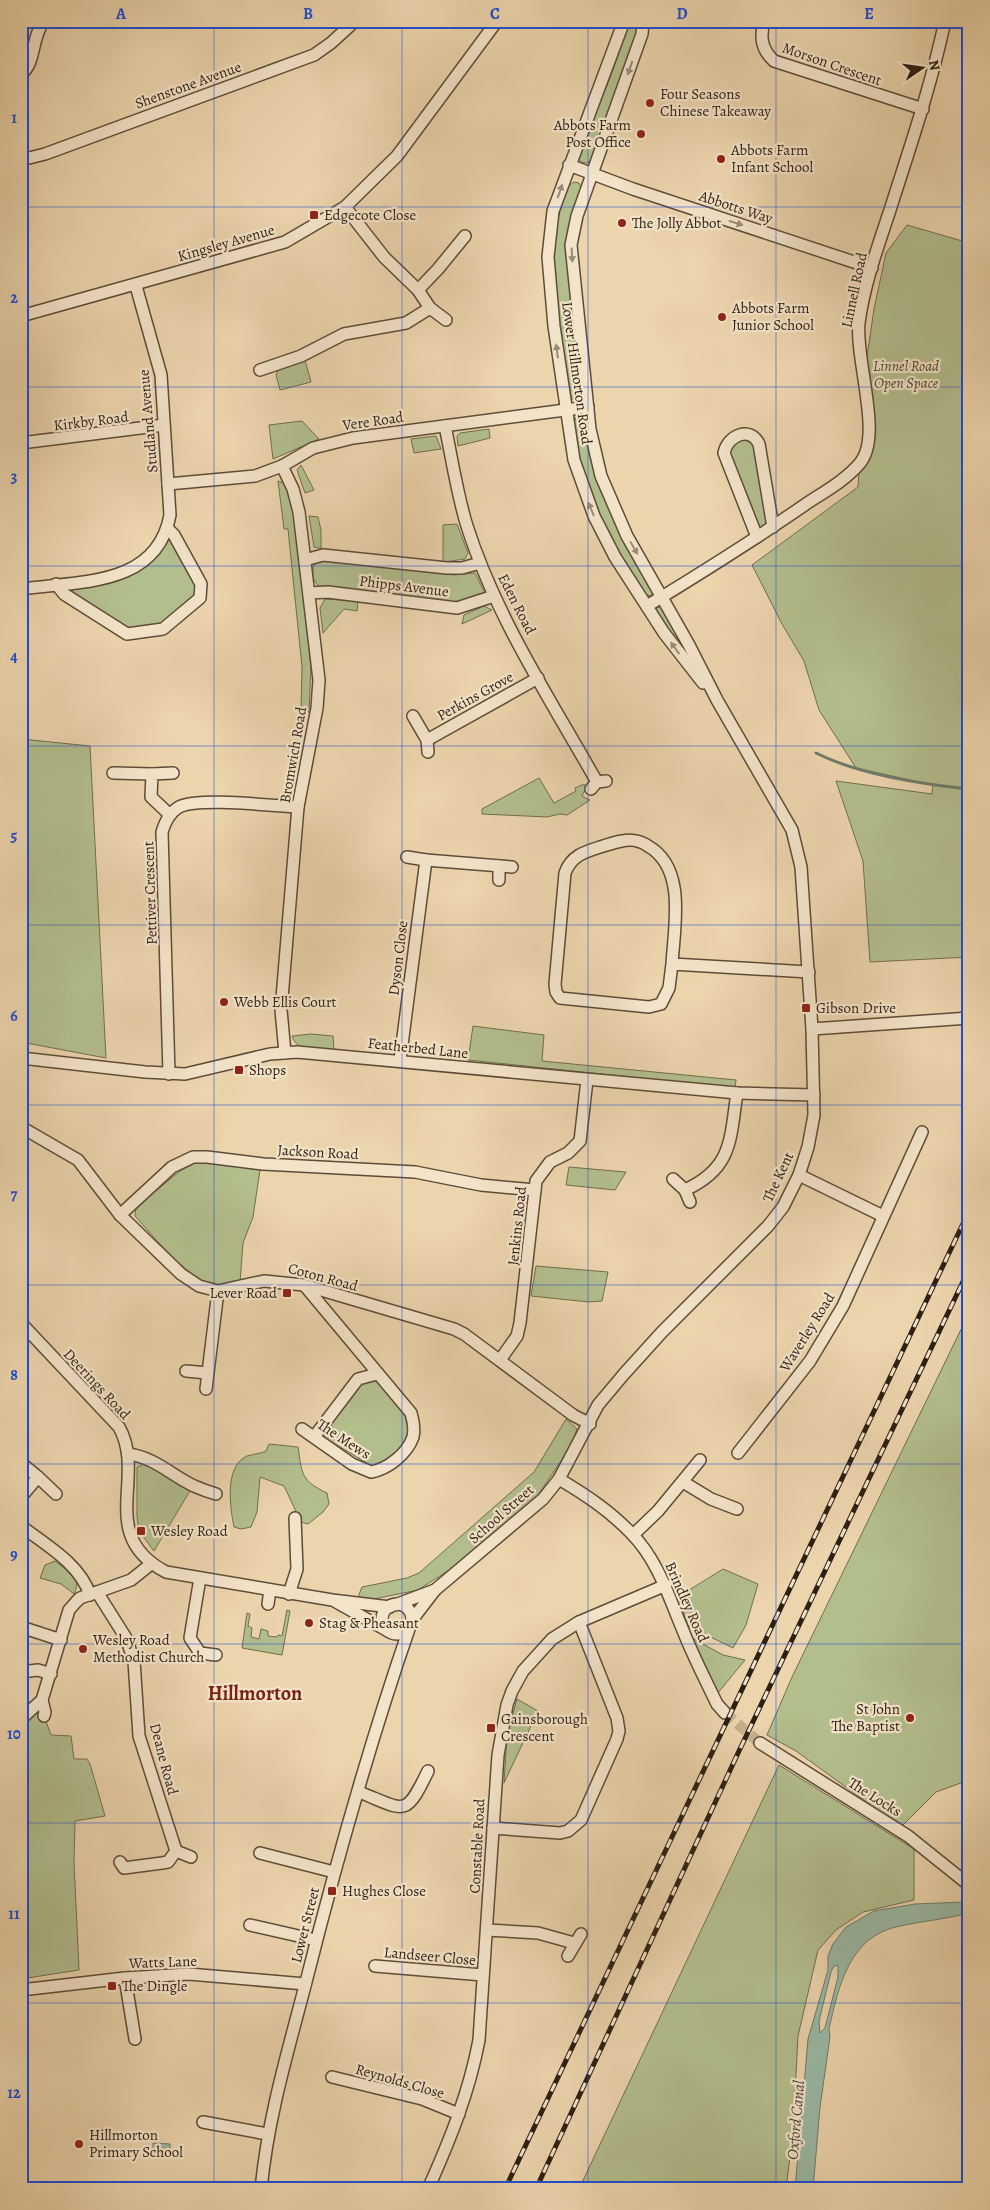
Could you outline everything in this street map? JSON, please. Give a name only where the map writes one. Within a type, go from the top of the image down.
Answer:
[{"type":"street","points":[[21,74],[29,64],[35,36],[44,21]]},
{"type":"street","name":"Shenstone Avenue","points":[[21,160],[45,154],[314,54],[331,43],[355,21]]},
{"type":"street","name":"Kingsley Avenue","points":[[21,316],[136,286],[285,242],[345,206],[397,156],[497,21]]},
{"type":"street","name":"Lower Hillmorton Road","points":[[624,21],[553,211],[548,258],[565,410],[574,460],[594,516],[615,557],[682,658],[717,700]]},
{"type":"street","name":"Lower Hillmorton Road","points":[[644,21],[642,34],[577,216],[571,245],[590,429],[601,476],[627,536],[717,700],[792,830],[801,867],[812,1029]]},
{"type":"street","name":"Morson Crescent","points":[[764,21],[763,48],[774,61],[923,109]]},
{"type":"street","name":"Linnell Road","points":[[647,606],[773,527],[850,474],[861,463],[867,450],[870,426],[860,366],[859,324],[872,268],[935,70],[945,21]]},
{"type":"street","name":"Abbotts Way","points":[[569,165],[656,197],[872,268]]},
{"type":"street","points":[[345,206],[384,257],[418,290],[430,308],[446,320]]},
{"type":"street","points":[[418,290],[465,236]]},
{"type":"street","name":"Studland Avenue","points":[[136,286],[161,375],[170,515],[167,528]]},
{"type":"street","points":[[267,372],[344,334],[406,323],[430,308]]},
{"type":"street","name":"Vere Road","points":[[168,484],[255,476],[282,466],[313,448],[331,442],[588,407]]},
{"type":"street","name":"Kirkby Road","points":[[21,443],[164,425]]},
{"type":"street","name":"Eden Road","points":[[445,426],[459,494],[480,563],[494,596],[598,784]]},
{"type":"street","points":[[757,537],[724,453],[726,445],[736,436],[746,434],[752,436],[759,444],[773,527]]},
{"type":"street","name":"Bromwich Road","points":[[282,466],[293,489],[300,512],[319,680],[317,708],[298,807],[281,1010],[286,1053]]},
{"type":"street","points":[[21,589],[56,584],[109,577],[134,569],[146,560],[160,543],[167,528],[174,535],[201,584],[202,591],[200,598],[163,630],[124,633],[64,594],[56,584]]},
{"type":"street","name":"Phipps Avenue","points":[[305,560],[323,555],[447,568],[462,568],[480,563]]},
{"type":"street","name":"Phipps Avenue","points":[[309,593],[328,592],[456,608],[494,596]]},
{"type":"street","name":"Perkins Grove","points":[[413,716],[428,746],[538,678]]},
{"type":"street","points":[[113,773],[173,773]]},
{"type":"street","points":[[152,774],[152,797],[170,815],[178,808],[205,803],[298,807]]},
{"type":"street","name":"Pettiver Crescent","points":[[169,1074],[162,832],[165,822],[170,815]]},
{"type":"street","points":[[623,840],[645,844],[655,850],[669,868],[673,883],[675,900],[672,964],[669,988],[661,1004],[649,1007],[560,998],[556,992],[555,984],[564,882],[568,865],[573,859],[581,853],[623,840]]},
{"type":"street","points":[[407,857],[512,867]]},
{"type":"street","name":"Dyson Close","points":[[400,1060],[426,860]]},
{"type":"street","points":[[499,866],[499,880]]},
{"type":"street","points":[[672,964],[809,972]]},
{"type":"street","points":[[812,1029],[969,1018]]},
{"type":"street","name":"The Kent","points":[[590,1424],[598,1405],[624,1374],[662,1332],[768,1226],[782,1207],[799,1175],[808,1147],[814,1115],[812,1029]]},
{"type":"street","name":"Featherbed Lane","points":[[21,1058],[169,1074],[200,1072],[270,1054],[286,1053],[400,1060],[587,1080],[737,1093],[814,1095]]},
{"type":"street","name":"Jenkins Road","points":[[500,1360],[517,1336],[520,1323],[536,1181],[550,1162],[568,1153],[580,1141],[587,1080]]},
{"type":"street","points":[[685,1190],[705,1181],[720,1165],[729,1145],[737,1093]]},
{"type":"street","points":[[21,1127],[78,1160],[120,1214],[181,1274],[200,1286],[218,1291],[206,1389]]},
{"type":"street","name":"Waverley Road","points":[[738,1453],[810,1361],[843,1306],[922,1132]]},
{"type":"street","name":"Jackson Road","points":[[120,1214],[172,1167],[193,1158],[206,1157],[263,1164],[415,1172],[482,1186],[535,1190]]},
{"type":"street","points":[[799,1175],[883,1216]]},
{"type":"street","points":[[673,1179],[685,1190],[690,1202]]},
{"type":"street","name":"Coton Road","points":[[218,1291],[264,1281],[304,1285],[454,1329],[500,1360],[573,1415],[590,1424]]},
{"type":"street","points":[[304,1285],[377,1374],[358,1379]]},
{"type":"street","name":"Deerings Road","points":[[21,1323],[120,1427],[125,1437],[128,1454],[127,1523],[131,1536]]},
{"type":"street","points":[[314,1437],[358,1379],[361,1361],[359,1352]]},
{"type":"street","points":[[186,1371],[207,1373]]},
{"type":"street","name":"The Mews","points":[[302,1429],[352,1464],[371,1472],[390,1466],[414,1436],[411,1413],[377,1374]]},
{"type":"street","name":"School Street","points":[[411,1625],[435,1590],[543,1499],[559,1479],[590,1424]]},
{"type":"street","points":[[128,1454],[147,1458],[193,1486],[216,1494]]},
{"type":"street","points":[[633,1535],[658,1511],[700,1460]]},
{"type":"street","points":[[21,1464],[56,1494]]},
{"type":"street","points":[[21,1497],[38,1478]]},
{"type":"street","name":"Brindley Road","points":[[559,1479],[598,1502],[633,1535],[666,1585],[682,1628],[717,1704],[725,1713]]},
{"type":"street","points":[[683,1482],[710,1499],[737,1509]]},
{"type":"street","points":[[289,1594],[297,1569],[300,1534],[294,1518]]},
{"type":"street","name":"Deane Road","points":[[21,1526],[82,1576],[131,1649],[134,1660],[139,1736],[176,1851]]},
{"type":"street","name":"School Street","points":[[131,1536],[138,1551],[151,1564],[166,1572],[289,1594],[393,1606],[435,1590]]},
{"type":"street","points":[[21,1718],[42,1700],[69,1610],[80,1598],[131,1580],[151,1564]]},
{"type":"street","points":[[200,1578],[190,1638],[200,1653],[216,1655]]},
{"type":"street","name":"Constable Road","points":[[428,2189],[460,2114],[472,2077],[479,2040],[498,1755],[507,1705],[512,1691],[523,1671],[538,1652],[552,1639],[579,1622],[666,1585]]},
{"type":"street","points":[[268,1604],[270,1590]]},
{"type":"street","name":"School Street","points":[[332,1600],[389,1631]]},
{"type":"street","points":[[393,1606],[408,1608],[411,1625],[398,1634],[389,1631],[383,1618],[393,1606]]},
{"type":"street","points":[[493,1828],[560,1833],[568,1831],[580,1820],[617,1739],[617,1718],[579,1622]]},
{"type":"street","name":"Lower Street","points":[[261,2189],[267,2134],[334,1872],[394,1673],[411,1625]]},
{"type":"street","points":[[21,1627],[61,1640]]},
{"type":"street","name":"Lower Street","points":[[389,1631],[395,1647],[394,1673]]},
{"type":"street","points":[[21,1672],[38,1670],[51,1674]]},
{"type":"street","points":[[42,1700],[44,1716]]},
{"type":"street","name":"The Locks","points":[[760,1743],[908,1836],[969,1885]]},
{"type":"street","points":[[359,1792],[397,1808],[408,1805],[414,1799],[428,1771]]},
{"type":"street","points":[[122,1869],[168,1862],[176,1851],[191,1858]]},
{"type":"street","points":[[260,1853],[334,1872]]},
{"type":"street","points":[[250,1925],[316,1940]]},
{"type":"street","points":[[487,1930],[578,1938],[568,1956]]},
{"type":"street","name":"Landseer Close","points":[[375,1966],[483,1976]]},
{"type":"street","name":"Watts Lane","points":[[21,1990],[125,1978],[189,1974],[305,1984]]},
{"type":"street","points":[[125,1978],[135,2039]]},
{"type":"street","name":"Reynolds Close","points":[[332,2078],[422,2099],[460,2114]]},
{"type":"street","points":[[203,2122],[267,2134]]},
{"type":"green space","points":[[630,21],[639,21],[635,41],[591,161],[581,162],[578,156],[611,75]]},
{"type":"green space","points":[[574,182],[579,183],[581,188],[568,234],[567,251],[583,395],[574,400],[571,398],[561,336],[554,268],[557,223],[565,193]]},
{"type":"green space","name":"Linnel Road Open Space","points":[[907,225],[969,243],[969,957],[870,962],[863,861],[836,781],[932,794],[933,785],[856,768],[819,710],[804,661],[782,624],[752,565],[858,487],[859,471],[870,456],[875,437],[867,357],[874,309],[886,253]]},
{"type":"green space","points":[[305,360],[311,382],[280,390],[276,375],[278,370]]},
{"type":"green space","points":[[578,414],[582,415],[601,491],[621,534],[654,590],[652,595],[647,596],[642,592],[606,532],[595,508],[577,454],[574,423]]},
{"type":"green space","points":[[302,421],[319,439],[273,459],[269,425]]},
{"type":"green space","points":[[489,429],[490,438],[458,446],[457,436],[460,433]]},
{"type":"green space","points":[[436,436],[441,449],[414,453],[411,439]]},
{"type":"green space","points":[[744,436],[754,442],[769,521],[761,528],[757,526],[728,453],[731,444]]},
{"type":"green space","points":[[301,465],[314,490],[305,493],[297,470]]},
{"type":"green space","points":[[278,481],[285,484],[293,506],[311,667],[309,712],[301,712],[302,667],[288,529],[284,529]]},
{"type":"green space","points":[[309,516],[318,517],[321,530],[321,547],[323,549],[314,547]]},
{"type":"green space","points":[[457,524],[468,553],[465,559],[443,562],[443,525]]},
{"type":"green space","points":[[171,537],[199,591],[161,626],[128,630],[75,597],[72,591],[76,586],[134,574]]},
{"type":"green space","points":[[321,559],[454,575],[475,573],[485,593],[457,604],[319,587],[313,578],[313,566]]},
{"type":"green space","points":[[325,599],[358,601],[357,611],[344,609],[323,633],[320,608]]},
{"type":"green space","points":[[484,606],[492,610],[462,624],[464,615]]},
{"type":"green space","points":[[658,607],[662,607],[697,667],[655,612]]},
{"type":"green space","points":[[21,739],[90,746],[106,1058],[21,1042]]},
{"type":"green space","points":[[539,778],[554,803],[576,791],[575,788],[584,784],[586,788],[582,796],[590,800],[567,815],[560,814],[547,817],[482,814],[482,809]]},
{"type":"green space","points":[[473,1026],[544,1035],[542,1061],[736,1080],[735,1088],[468,1060]]},
{"type":"green space","points":[[311,1034],[333,1036],[334,1050],[304,1048],[292,1036]]},
{"type":"green space","points":[[211,1162],[260,1170],[253,1217],[243,1243],[240,1282],[223,1286],[207,1283],[196,1277],[162,1246],[135,1216],[136,1207],[180,1171],[195,1163]]},
{"type":"green space","points":[[569,1167],[626,1172],[615,1190],[566,1185]]},
{"type":"green space","points":[[536,1266],[608,1272],[602,1301],[589,1302],[531,1296]]},
{"type":"green space","points":[[969,1313],[969,1780],[936,1792],[901,1827],[796,1751],[767,1735],[792,1677]]},
{"type":"green space","points":[[377,1378],[409,1416],[411,1437],[389,1462],[375,1468],[325,1438],[324,1431],[364,1380]]},
{"type":"green space","points":[[566,1419],[577,1429],[571,1446],[536,1498],[460,1563],[418,1590],[374,1599],[358,1597],[362,1587],[407,1578],[419,1573],[534,1472]]},
{"type":"green space","points":[[269,1444],[298,1447],[304,1476],[312,1485],[327,1493],[329,1504],[323,1512],[308,1524],[301,1522],[284,1486],[260,1477],[257,1512],[251,1527],[241,1529],[234,1527],[230,1488],[235,1469],[240,1461],[247,1456],[266,1451]]},
{"type":"green space","points":[[147,1463],[191,1489],[154,1551],[139,1531],[137,1516],[137,1467]]},
{"type":"green space","points":[[55,1561],[73,1575],[77,1583],[74,1594],[61,1584],[40,1578],[45,1565]]},
{"type":"green space","points":[[723,1569],[758,1584],[746,1625],[733,1648],[688,1626],[678,1597]]},
{"type":"green space","points":[[287,1610],[290,1611],[282,1655],[242,1648],[247,1613],[250,1614],[248,1626],[252,1628],[251,1637],[259,1639],[261,1629],[268,1631],[268,1636],[282,1636]]},
{"type":"green space","points":[[692,1638],[723,1655],[745,1660],[717,1694]]},
{"type":"green space","points":[[517,1699],[538,1711],[504,1783],[507,1735]]},
{"type":"green space","points":[[38,1708],[44,1716],[51,1735],[71,1736],[74,1759],[87,1759],[105,1816],[75,1821],[74,1863],[79,1970],[21,1979],[21,1724]]},
{"type":"green space","points":[[779,1765],[914,1849],[914,1900],[863,1912],[836,1930],[818,1950],[798,2036],[793,2132],[786,2189],[579,2189]]},
{"type":"shaded area","points":[[964,1902],[969,1903],[969,1913],[883,1931],[869,1940],[858,1951],[849,1965],[837,1996],[829,2029],[830,2037],[820,2107],[813,2189],[795,2189],[808,2039],[828,1970],[828,1956],[833,1944],[846,1927],[874,1911],[915,1904]],"holes":[[[838,1965],[838,1977],[825,2028],[820,2033],[819,2021],[831,1972],[833,1967]]]},
{"type":"shaded area","points":[[153,2143],[170,2144],[170,2153],[153,2151]]},
{"type":"waterway","points":[[816,753],[833,761],[871,773],[969,789]]},
{"type":"tunnel","points":[[725,1713],[760,1743]]},
{"type":"railway","points":[[505,2189],[969,1211]]},
{"type":"railway","points":[[536,2189],[739,1751],[969,1269]]},
{"type":"place","name":"Four Seasons Chinese Takeaway","points":[[650,103]]},
{"type":"place","name":"Abbots Farm Post Office","points":[[641,134]]},
{"type":"place","name":"Abbots Farm Infant School","points":[[721,159]]},
{"type":"place","name":"Edgecote Close","points":[[314,215]]},
{"type":"place","name":"The Jolly Abbot","points":[[622,223]]},
{"type":"place","name":"Abbots Farm Junior School","points":[[722,317]]},
{"type":"place","name":"Webb Ellis Court","points":[[224,1002]]},
{"type":"place","name":"Gibson Drive","points":[[806,1008]]},
{"type":"place","name":"Shops","points":[[239,1070]]},
{"type":"place","name":"Lever Road","points":[[287,1293]]},
{"type":"place","name":"Wesley Road","points":[[141,1531]]},
{"type":"place","name":"Stag & Pheasant","points":[[309,1623]]},
{"type":"place","name":"Wesley Road Methodist Church","points":[[83,1649]]},
{"type":"place","name":"St John The Baptist","points":[[910,1718]]},
{"type":"place","name":"Gainsborough Crescent","points":[[491,1728]]},
{"type":"place","name":"Hughes Close","points":[[332,1891]]},
{"type":"place","name":"The Dingle","points":[[112,1986]]},
{"type":"place","name":"Hillmorton Primary School","points":[[79,2144]]},
{"type":"district","name":"Hillmorton","points":[[255,1693]]},
{"type":"water label","name":"Oxford Canal","points":[[796,2120]]}]
